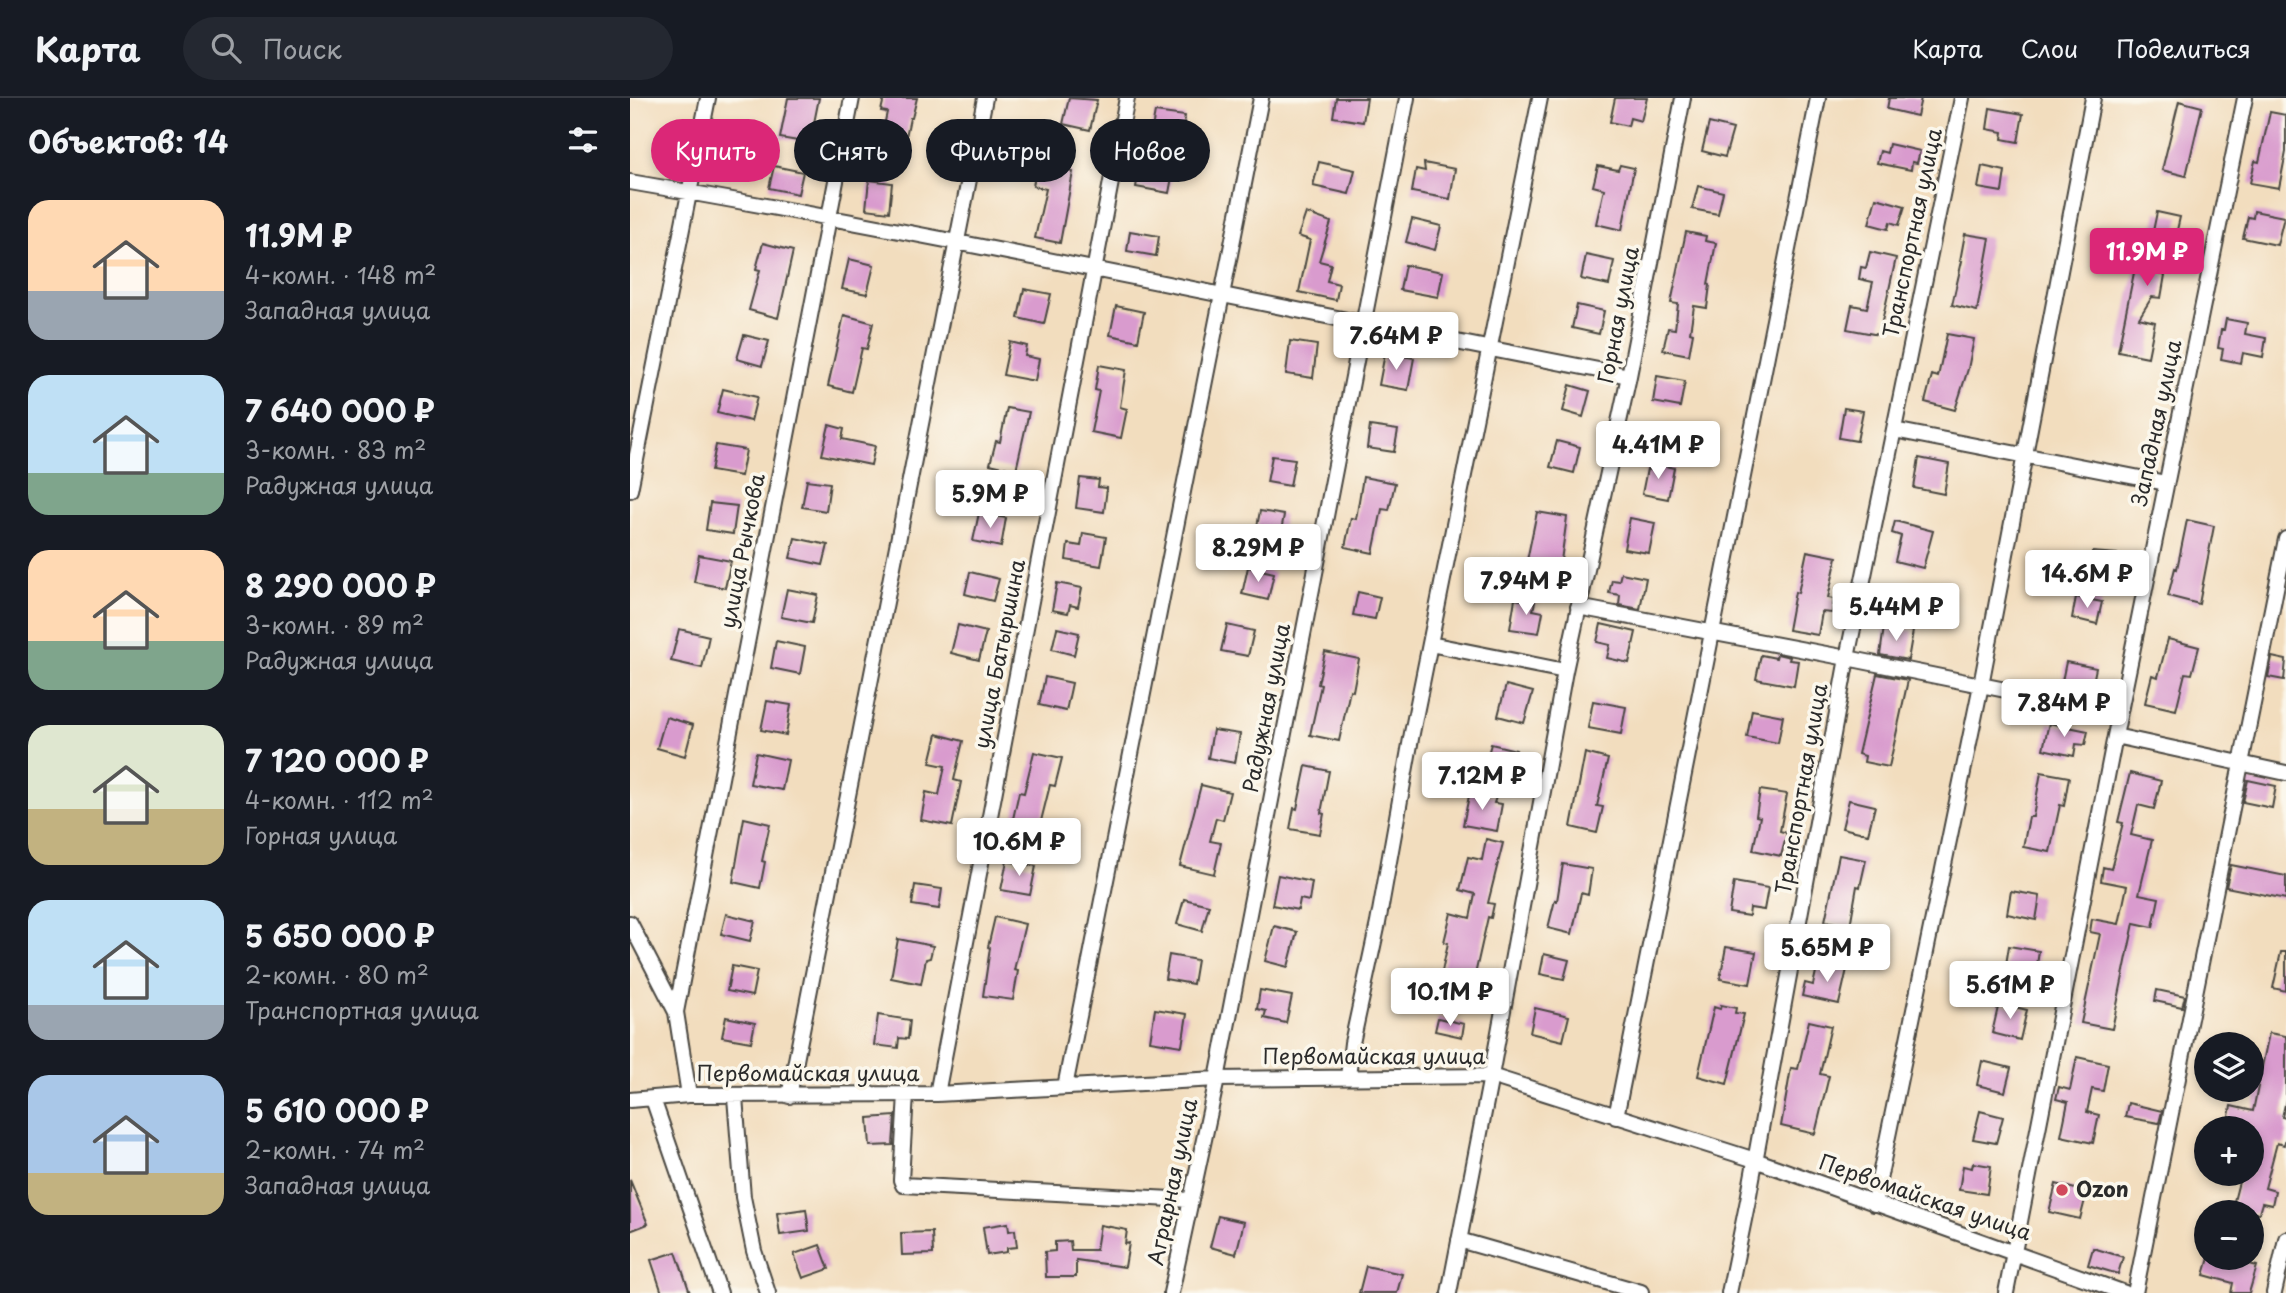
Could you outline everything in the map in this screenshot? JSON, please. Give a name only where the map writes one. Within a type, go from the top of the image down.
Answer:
[{"type":"street","points":[[630,490],[708,98]]},
{"type":"street","name":"улица Рычкова","points":[[676,1012],[852,98]]},
{"type":"street","points":[[789,1096],[985,98]]},
{"type":"street","name":"улица Батыршина","points":[[937,1094],[1127,98]]},
{"type":"street","points":[[1065,1087],[1261,98]]},
{"type":"street","name":"Радужная улица","points":[[1217,1079],[1407,98]]},
{"type":"street","points":[[1348,1077],[1352,1043],[1378,923],[1412,733],[1540,98]]},
{"type":"street","name":"Горная улица","points":[[1449,1293],[1565,671],[1629,376],[1683,98]]},
{"type":"street","points":[[1616,1117],[1818,98]]},
{"type":"street","name":"Транспортная улица","points":[[1729,1293],[1847,658],[1962,98]]},
{"type":"street","points":[[1874,1204],[1981,685],[2093,98]]},
{"type":"street","name":"Западная улица","points":[[2006,1293],[2119,713],[2245,98]]},
{"type":"street","points":[[630,182],[829,216],[1363,325],[1629,376]]},
{"type":"street","points":[[1894,430],[2166,483]]},
{"type":"street","points":[[2135,1293],[2286,539]]},
{"type":"street","points":[[1578,607],[2119,713]]},
{"type":"street","points":[[1430,644],[1565,671]]},
{"type":"street","points":[[2115,736],[2286,773]]},
{"type":"street","points":[[630,923],[676,1012],[689,1095]]},
{"type":"street","name":"Первомайская улица","points":[[630,1100],[689,1095],[735,1097],[937,1094],[1217,1079],[1491,1076],[1755,1160],[2125,1293]]},
{"type":"street","name":"Аграрная улица","points":[[1171,1293],[1217,1079]]},
{"type":"street","points":[[906,1094],[901,1180],[903,1185],[1191,1200]]},
{"type":"street","points":[[735,1097],[743,1197],[754,1251],[768,1293]]},
{"type":"street","points":[[653,1099],[720,1293]]},
{"type":"street","points":[[2274,1293],[2286,1238]]},
{"type":"street","points":[[1459,1240],[1641,1292]]},
{"type":"building","points":[[788,98],[819,98],[815,119],[794,119],[794,140],[780,138]]},
{"type":"building","points":[[884,98],[917,98],[910,119],[886,119],[887,112],[881,111]]},
{"type":"building","points":[[1069,98],[1097,100],[1093,119],[1090,119],[1090,130],[1076,127],[1076,119],[1064,119]]},
{"type":"building","points":[[1336,98],[1367,98],[1363,122],[1333,117]]},
{"type":"building","points":[[1615,98],[1647,98],[1641,121],[1630,118],[1628,126],[1610,122]]},
{"type":"building","points":[[1889,98],[1921,98],[1917,116],[1887,109]]},
{"type":"building","points":[[2179,101],[2202,107],[2186,176],[2162,170]]},
{"type":"building","points":[[1990,108],[2023,114],[2018,142],[2002,139],[2003,132],[1987,129]]},
{"type":"building","points":[[1155,112],[1185,116],[1185,119],[1154,119]]},
{"type":"building","points":[[2270,112],[2286,115],[2286,152],[2279,188],[2250,183],[2255,161],[2259,162]]},
{"type":"building","points":[[1709,123],[1733,129],[1725,157],[1702,151]]},
{"type":"building","points":[[1889,144],[1920,151],[1917,163],[1912,162],[1911,170],[1877,163],[1880,151],[1887,153]]},
{"type":"building","points":[[1319,162],[1355,170],[1349,194],[1313,186]]},
{"type":"building","points":[[1424,163],[1455,169],[1450,199],[1412,192],[1416,169],[1425,171]]},
{"type":"building","points":[[1620,165],[1634,168],[1622,230],[1596,224],[1604,189],[1593,186],[1598,166],[1618,170]]},
{"type":"building","points":[[1982,166],[2005,171],[2002,192],[1978,188]]},
{"type":"building","points":[[780,167],[794,170],[794,182],[801,182],[798,194],[769,188],[770,182],[780,182]]},
{"type":"building","points":[[869,182],[892,183],[889,212],[866,209]]},
{"type":"building","points":[[1034,182],[1071,182],[1060,243],[1035,238],[1046,189],[1033,186]]},
{"type":"building","points":[[1137,182],[1171,182],[1169,193],[1136,187]]},
{"type":"building","points":[[1698,186],[1723,192],[1718,214],[1692,209]]},
{"type":"building","points":[[1876,198],[1905,206],[1899,225],[1890,222],[1888,229],[1869,224]]},
{"type":"building","points":[[2254,211],[2284,217],[2277,245],[2243,238],[2248,217],[2253,218]]},
{"type":"building","points":[[2157,212],[2180,217],[2173,248],[2164,246],[2158,274],[2165,275],[2161,298],[2152,297],[2139,318],[2155,322],[2148,357],[2118,351],[2137,258],[2147,260]]},
{"type":"building","points":[[1306,213],[1331,222],[1319,261],[1331,264],[1327,281],[1339,284],[1336,300],[1299,292],[1310,240],[1298,236]]},
{"type":"building","points":[[1412,219],[1441,226],[1435,250],[1406,242]]},
{"type":"building","points":[[1130,231],[1159,236],[1156,256],[1127,251]]},
{"type":"building","points":[[1686,232],[1706,236],[1705,241],[1716,243],[1708,284],[1707,308],[1694,306],[1689,355],[1663,350],[1668,328],[1675,329],[1678,304],[1671,303]]},
{"type":"building","points":[[1965,234],[1990,238],[1977,311],[1952,305]]},
{"type":"building","points":[[763,243],[793,251],[778,318],[749,310],[760,270],[756,269]]},
{"type":"building","points":[[1870,252],[1896,258],[1879,335],[1847,329],[1852,305],[1867,308],[1873,282],[1859,279],[1861,267],[1866,268]]},
{"type":"building","points":[[1586,255],[1614,261],[1609,285],[1581,279]]},
{"type":"building","points":[[849,259],[874,265],[867,294],[842,289]]},
{"type":"building","points":[[1405,265],[1443,272],[1438,297],[1400,290]]},
{"type":"building","points":[[1024,289],[1051,294],[1044,324],[1018,318]]},
{"type":"building","points":[[1577,305],[1604,311],[1599,334],[1572,328]]},
{"type":"building","points":[[1116,306],[1144,312],[1138,341],[1110,335]]},
{"type":"building","points":[[844,315],[873,323],[867,349],[862,348],[852,392],[828,386]]},
{"type":"building","points":[[2226,319],[2247,323],[2245,334],[2266,338],[2263,357],[2243,353],[2241,363],[2221,359],[2223,349],[2218,348]]},
{"type":"building","points":[[1947,334],[1974,339],[1955,410],[1925,402],[1932,375],[1938,377]]},
{"type":"building","points":[[744,335],[769,341],[762,366],[737,359]]},
{"type":"building","points":[[1290,341],[1317,345],[1313,378],[1286,374]]},
{"type":"building","points":[[1010,342],[1027,346],[1025,356],[1039,359],[1035,381],[1003,375]]},
{"type":"building","points":[[1385,353],[1414,358],[1408,390],[1379,385]]},
{"type":"building","points":[[1099,365],[1126,370],[1120,407],[1127,409],[1121,438],[1091,432],[1099,391],[1095,390]]},
{"type":"building","points":[[1657,376],[1685,381],[1680,407],[1653,402]]},
{"type":"building","points":[[1570,385],[1590,391],[1583,417],[1563,411]]},
{"type":"building","points":[[723,389],[757,397],[751,421],[717,413]]},
{"type":"building","points":[[1007,408],[1029,412],[1016,470],[990,464],[996,441],[1000,442]]},
{"type":"building","points":[[1844,408],[1863,411],[1857,441],[1839,438]]},
{"type":"building","points":[[829,425],[844,429],[842,439],[875,446],[871,465],[822,455]]},
{"type":"building","points":[[1370,426],[1398,430],[1394,452],[1367,448]]},
{"type":"building","points":[[1557,441],[1580,447],[1574,473],[1550,467]]},
{"type":"building","points":[[716,445],[746,450],[741,476],[711,471]]},
{"type":"building","points":[[1272,456],[1295,459],[1290,486],[1267,482]]},
{"type":"building","points":[[1919,458],[1949,464],[1944,494],[1914,488]]},
{"type":"building","points":[[1652,463],[1674,468],[1668,499],[1642,494],[1647,469],[1651,470]]},
{"type":"building","points":[[1363,477],[1395,483],[1389,510],[1382,509],[1373,553],[1345,547],[1351,518],[1356,519]]},
{"type":"building","points":[[1080,478],[1099,480],[1098,487],[1107,488],[1104,512],[1076,508]]},
{"type":"building","points":[[807,480],[830,483],[826,511],[802,507]]},
{"type":"building","points":[[710,503],[737,506],[733,534],[706,530]]},
{"type":"building","points":[[1260,511],[1284,515],[1279,542],[1255,537]]},
{"type":"building","points":[[1537,512],[1567,517],[1558,583],[1539,579],[1540,573],[1525,570]]},
{"type":"building","points":[[979,513],[1006,518],[1001,547],[973,541]]},
{"type":"building","points":[[1630,518],[1655,523],[1649,553],[1624,549]]},
{"type":"building","points":[[2187,520],[2214,526],[2199,604],[2168,596],[2175,568],[2177,569]]},
{"type":"building","points":[[1895,521],[1933,531],[1923,568],[1895,561],[1901,536],[1892,533]]},
{"type":"building","points":[[1083,533],[1106,537],[1101,566],[1066,560],[1068,544],[1081,546]]},
{"type":"building","points":[[795,538],[828,545],[823,565],[790,558]]},
{"type":"building","points":[[1807,551],[1837,557],[1828,598],[1834,599],[1832,613],[1822,612],[1818,635],[1788,630]]},
{"type":"building","points":[[2092,552],[2117,554],[2115,576],[2090,574]]},
{"type":"building","points":[[699,555],[731,561],[725,588],[694,582]]},
{"type":"building","points":[[1248,567],[1274,573],[1268,600],[1242,594]]},
{"type":"building","points":[[970,572],[999,579],[993,601],[965,594]]},
{"type":"building","points":[[1621,573],[1646,578],[1640,609],[1619,605],[1620,595],[1609,593],[1612,580],[1619,581]]},
{"type":"building","points":[[1057,583],[1082,588],[1078,607],[1070,605],[1068,613],[1052,610]]},
{"type":"building","points":[[787,589],[818,595],[812,623],[781,617]]},
{"type":"building","points":[[1358,592],[1380,597],[1375,619],[1353,615]]},
{"type":"building","points":[[2076,597],[2102,602],[2097,624],[2072,618]]},
{"type":"building","points":[[1515,599],[1535,602],[1533,610],[1543,612],[1539,633],[1510,629]]},
{"type":"building","points":[[1601,624],[1636,632],[1629,663],[1607,658],[1610,645],[1597,642]]},
{"type":"building","points":[[958,625],[986,632],[979,660],[951,653]]},
{"type":"building","points":[[1227,625],[1254,631],[1248,656],[1221,651]]},
{"type":"building","points":[[1884,627],[1913,631],[1908,660],[1880,655]]},
{"type":"building","points":[[1057,628],[1079,633],[1074,655],[1052,649]]},
{"type":"building","points":[[679,629],[709,636],[702,668],[671,661]]},
{"type":"building","points":[[2168,639],[2199,647],[2192,674],[2185,673],[2176,710],[2145,703],[2152,675],[2158,677]]},
{"type":"building","points":[[776,641],[805,647],[800,674],[771,668]]},
{"type":"building","points":[[1325,652],[1359,659],[1339,741],[1310,735]]},
{"type":"building","points":[[1777,654],[1798,661],[1794,686],[1756,679],[1761,655],[1776,658]]},
{"type":"building","points":[[2272,657],[2286,660],[2284,680],[2268,677]]},
{"type":"building","points":[[2066,662],[2096,668],[2091,692],[2061,686]]},
{"type":"building","points":[[1877,674],[1908,680],[1889,767],[1864,762],[1865,756],[1858,754]]},
{"type":"building","points":[[1045,677],[1072,683],[1066,711],[1039,705]]},
{"type":"building","points":[[1506,685],[1533,692],[1524,723],[1498,716]]},
{"type":"building","points":[[767,701],[791,705],[786,735],[761,730]]},
{"type":"building","points":[[1593,701],[1626,707],[1621,734],[1588,728]]},
{"type":"building","points":[[1752,710],[1783,716],[1778,743],[1747,737]]},
{"type":"building","points":[[666,717],[693,725],[685,756],[657,748]]},
{"type":"building","points":[[2049,723],[2088,731],[2085,745],[2076,744],[2074,756],[2043,749]]},
{"type":"building","points":[[1213,730],[1240,734],[1235,763],[1208,758]]},
{"type":"building","points":[[937,734],[963,741],[954,780],[961,782],[952,826],[921,820],[926,792],[939,795],[945,766],[930,763]]},
{"type":"building","points":[[1491,744],[1516,750],[1510,774],[1484,768]]},
{"type":"building","points":[[1034,752],[1062,758],[1055,786],[1050,785],[1040,825],[1013,819],[1019,792],[1024,793]]},
{"type":"building","points":[[756,753],[788,760],[782,790],[750,784]]},
{"type":"building","points":[[1585,753],[1608,759],[1597,806],[1603,807],[1597,833],[1571,827]]},
{"type":"building","points":[[1306,766],[1329,771],[1320,834],[1290,829]]},
{"type":"building","points":[[2041,772],[2069,777],[2064,806],[2060,805],[2050,852],[2023,847],[2029,817],[2033,817]]},
{"type":"building","points":[[2130,773],[2161,781],[2154,809],[2138,805],[2131,835],[2152,840],[2139,894],[2159,898],[2153,927],[2134,923],[2112,1029],[2081,1023],[2100,934],[2090,932],[2092,919],[2119,924],[2127,886],[2101,881],[2103,867],[2111,869],[2123,823],[2118,822]]},
{"type":"building","points":[[2248,780],[2276,786],[2272,808],[2243,802]]},
{"type":"building","points":[[1201,785],[1230,792],[1223,820],[1216,818],[1210,841],[1221,843],[1214,874],[1180,866]]},
{"type":"building","points":[[1760,790],[1787,794],[1780,831],[1787,833],[1781,856],[1753,850],[1760,817],[1756,816]]},
{"type":"building","points":[[1470,791],[1496,797],[1494,803],[1502,804],[1497,831],[1463,825]]},
{"type":"building","points":[[1849,800],[1875,806],[1868,834],[1842,828]]},
{"type":"building","points":[[744,818],[770,824],[762,861],[765,862],[760,888],[733,882]]},
{"type":"building","points":[[1486,839],[1503,843],[1488,903],[1494,904],[1491,918],[1488,917],[1470,997],[1438,990],[1451,913],[1470,918],[1475,894],[1460,890],[1468,857],[1482,860]]},
{"type":"building","points":[[1839,855],[1866,860],[1860,887],[1857,886],[1850,926],[1825,921]]},
{"type":"building","points":[[1007,861],[1036,866],[1030,895],[1001,890]]},
{"type":"building","points":[[1563,864],[1592,869],[1588,895],[1581,893],[1572,934],[1548,928],[1555,900],[1557,901]]},
{"type":"building","points":[[2231,865],[2286,876],[2286,899],[2226,887]]},
{"type":"building","points":[[1278,875],[1312,882],[1309,901],[1300,899],[1298,910],[1272,905]]},
{"type":"building","points":[[1734,882],[1768,888],[1764,910],[1750,908],[1749,916],[1729,913]]},
{"type":"building","points":[[915,885],[942,889],[939,909],[912,905]]},
{"type":"building","points":[[2011,891],[2040,896],[2036,920],[2007,914]]},
{"type":"building","points":[[1184,899],[1209,905],[1202,931],[1177,924]]},
{"type":"building","points":[[726,914],[755,921],[750,941],[721,934]]},
{"type":"building","points":[[995,917],[1025,924],[1014,970],[1018,971],[1013,1000],[983,996],[988,947]]},
{"type":"building","points":[[1274,926],[1297,932],[1288,967],[1265,961]]},
{"type":"building","points":[[898,939],[933,946],[930,958],[926,959],[921,984],[891,978]]},
{"type":"building","points":[[2009,946],[2039,951],[2036,972],[2029,971],[2027,981],[2004,977]]},
{"type":"building","points":[[1726,947],[1756,952],[1750,984],[1720,979]]},
{"type":"building","points":[[2281,952],[2286,952],[2286,991],[2273,988]]},
{"type":"building","points":[[1544,954],[1569,960],[1564,979],[1540,974]]},
{"type":"building","points":[[1169,955],[1197,960],[1193,984],[1165,979]]},
{"type":"building","points":[[1818,963],[1847,969],[1839,1004],[1802,996],[1805,983],[1813,985]]},
{"type":"building","points":[[732,966],[757,971],[752,996],[727,991]]},
{"type":"building","points":[[1260,990],[1292,996],[1286,1023],[1264,1018],[1266,1011],[1257,1009]]},
{"type":"building","points":[[2157,990],[2185,996],[2182,1007],[2155,1001]]},
{"type":"building","points":[[1999,1003],[2027,1010],[2020,1040],[1992,1033]]},
{"type":"building","points":[[1721,1005],[1736,1008],[1735,1013],[1744,1014],[1727,1084],[1698,1076],[1714,1007],[1720,1009]]},
{"type":"building","points":[[1535,1008],[1569,1016],[1563,1041],[1530,1033]]},
{"type":"building","points":[[1155,1009],[1187,1014],[1182,1046],[1150,1041]]},
{"type":"building","points":[[878,1015],[910,1020],[908,1039],[899,1038],[898,1048],[874,1045]]},
{"type":"building","points":[[726,1017],[755,1023],[751,1042],[722,1037]]},
{"type":"building","points":[[1438,1018],[1464,1024],[1462,1037],[1435,1031]]},
{"type":"building","points":[[1809,1021],[1831,1026],[1820,1074],[1829,1076],[1815,1134],[1781,1126],[1791,1068],[1798,1069]]},
{"type":"building","points":[[2269,1033],[2286,1036],[2286,1100],[2282,1117],[2286,1118],[2286,1138],[2284,1145],[2277,1143],[2265,1188],[2275,1191],[2272,1205],[2264,1203],[2264,1200],[2234,1200],[2238,1186],[2264,1186],[2264,1116],[2229,1116],[2231,1106],[2253,1111],[2255,1102],[2264,1102],[2264,1057]]},
{"type":"building","points":[[2077,1057],[2108,1064],[2103,1091],[2092,1089],[2087,1112],[2099,1115],[2093,1143],[2061,1136],[2068,1102],[2056,1099],[2059,1087],[2070,1090]]},
{"type":"building","points":[[1982,1061],[2011,1068],[2005,1092],[1977,1085]]},
{"type":"building","points":[[2128,1103],[2162,1111],[2159,1123],[2125,1117]]},
{"type":"building","points":[[1980,1111],[2003,1117],[1996,1143],[1973,1139]]},
{"type":"building","points":[[895,1116],[893,1145],[870,1146],[868,1118]]},
{"type":"building","points":[[1973,1163],[1991,1166],[1987,1194],[1959,1190],[1963,1166],[1972,1168]]},
{"type":"building","points":[[630,1180],[648,1224],[630,1231]]},
{"type":"building","points":[[2056,1184],[2087,1192],[2080,1219],[2049,1212]]},
{"type":"building","points":[[806,1209],[809,1231],[780,1235],[777,1213]]},
{"type":"building","points":[[1218,1216],[1244,1222],[1236,1254],[1210,1247]]},
{"type":"building","points":[[1008,1223],[1009,1231],[1015,1230],[1017,1247],[1007,1248],[1007,1252],[987,1255],[983,1227]]},
{"type":"building","points":[[1100,1225],[1127,1230],[1125,1244],[1129,1243],[1125,1267],[1076,1260],[1076,1277],[1046,1277],[1045,1252],[1055,1251],[1055,1242],[1070,1241],[1071,1250],[1096,1250]]},
{"type":"building","points":[[932,1232],[933,1254],[902,1255],[901,1233]]},
{"type":"building","points":[[820,1245],[829,1269],[803,1278],[794,1254]]},
{"type":"building","points":[[2093,1248],[2123,1257],[2118,1274],[2088,1265]]},
{"type":"building","points":[[676,1252],[690,1293],[662,1293],[651,1260]]},
{"type":"building","points":[[1366,1266],[1402,1274],[1397,1293],[1359,1293]]},
{"type":"building","points":[[2205,1270],[2256,1270],[2249,1293],[2231,1293],[2233,1283],[2204,1275]]},
{"type":"place","name":"Ozon","points":[[2062,1190]]}]
